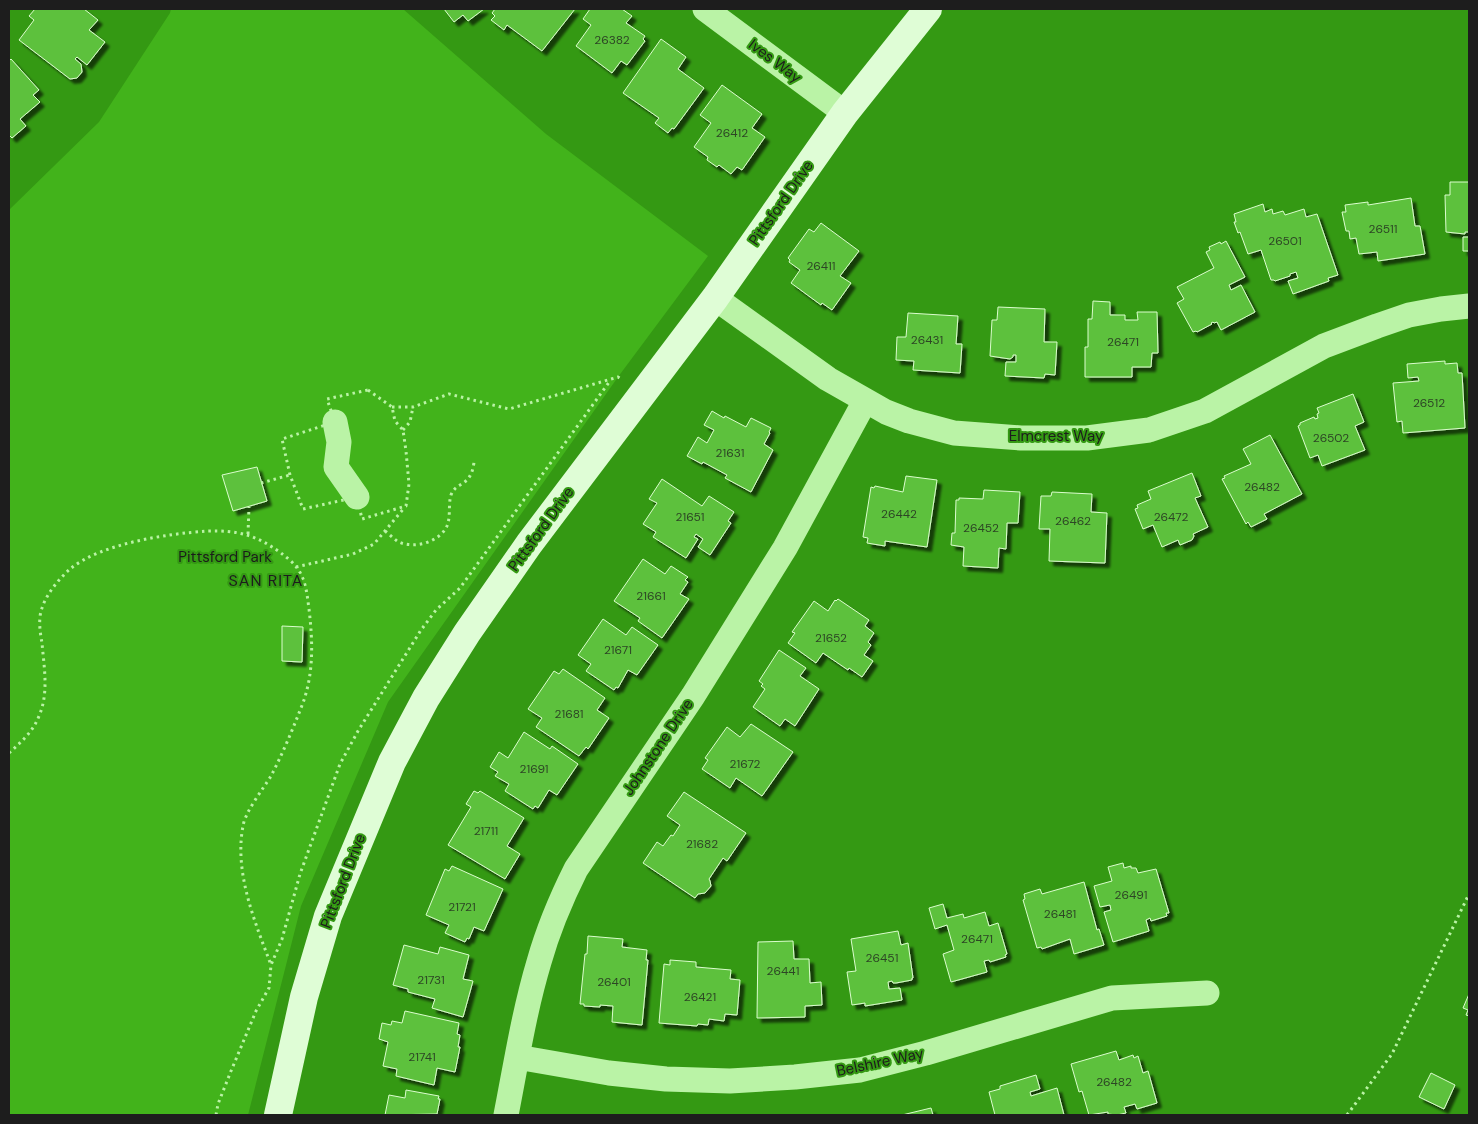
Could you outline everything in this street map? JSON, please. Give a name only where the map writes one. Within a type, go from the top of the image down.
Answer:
[{"type":"street","name":"Ives Way","points":[[705,9],[845,113]]},
{"type":"street","name":"Pittsford Drive","points":[[278,1115],[304,997],[328,916],[392,762],[426,698],[467,633],[529,544],[715,298],[845,113],[928,9]]},
{"type":"street","name":"Elmcrest Way","points":[[715,298],[828,380],[886,412],[909,421],[954,433],[1021,438],[1087,438],[1149,430],[1205,412],[1324,346],[1376,326],[1409,316],[1441,309],[1469,306]]},
{"type":"street","name":"Johnstone Drive","points":[[506,1115],[538,962],[561,901],[576,869],[693,696],[785,548],[865,401]]},
{"type":"street","points":[[335,422],[339,442],[336,468],[357,497]]},
{"type":"street","name":"Belshire Way","points":[[517,1057],[609,1073],[666,1079],[730,1081],[795,1077],[860,1070],[926,1053],[1112,998],[1207,993]]},
{"type":"path","points":[[392,407],[413,406],[449,394],[509,409],[618,377],[642,394]]},
{"type":"path","points":[[403,430],[410,422],[413,406]]},
{"type":"path","points":[[385,531],[397,541],[408,545],[427,543],[439,537],[446,527],[450,516],[451,495],[456,488],[467,481],[472,472],[474,462]]},
{"type":"path","points":[[261,483],[290,475]]},
{"type":"path","points":[[296,567],[353,554],[374,544],[406,506]]},
{"type":"path","points":[[248,534],[249,507]]},
{"type":"path","points":[[9,753],[31,731],[40,716],[45,679],[40,625],[42,608],[57,582],[72,568],[102,551],[148,539],[195,532],[226,530],[248,534],[266,543],[296,567],[306,584],[313,641],[310,677],[302,706],[272,774],[244,822],[241,840],[243,874],[254,918],[271,966],[269,988],[256,1012],[231,1071],[218,1104],[216,1115]]},
{"type":"path","points":[[1347,1115],[1392,1054],[1469,894]]},
{"type":"green space","name":"Pittsford Park","points":[[171,9],[403,9],[546,134],[708,256],[618,377],[388,702],[301,906],[248,1115],[9,1115],[9,210],[99,122]]},
{"type":"building","points":[[35,9],[84,9],[98,20],[89,30],[105,42],[87,65],[77,57],[75,59],[81,64],[82,72],[77,78],[70,79],[19,40],[34,20],[29,16]]},
{"type":"building","points":[[444,9],[484,9],[468,21],[463,15],[454,22]]},
{"type":"building","points":[[495,9],[575,9],[542,51],[507,25],[504,30],[491,20],[495,16],[492,13]]},
{"type":"building","points":[[590,9],[622,9],[632,16],[626,23],[645,36],[643,39],[645,41],[627,65],[621,61],[612,73],[576,46],[591,25],[583,19]]},
{"type":"building","points":[[661,39],[686,57],[678,69],[704,88],[674,129],[672,128],[668,133],[655,123],[659,118],[623,93]]},
{"type":"building","points":[[11,59],[39,90],[33,95],[40,102],[20,119],[26,126],[12,138],[9,135],[9,61]]},
{"type":"building","points":[[722,85],[762,114],[752,128],[765,137],[742,170],[737,167],[731,174],[719,165],[717,167],[707,160],[708,157],[694,147],[711,123],[700,115]]},
{"type":"building","points":[[1450,182],[1469,182],[1469,232],[1465,232],[1465,234],[1446,232],[1445,195],[1450,195]]},
{"type":"building","points":[[1411,198],[1415,226],[1420,226],[1425,254],[1378,261],[1377,252],[1359,254],[1356,238],[1350,239],[1349,231],[1346,231],[1342,212],[1346,212],[1345,205],[1368,202],[1368,205]]},
{"type":"building","points":[[1263,204],[1265,212],[1272,209],[1273,214],[1283,211],[1285,215],[1304,209],[1306,217],[1317,214],[1338,275],[1328,278],[1329,281],[1293,294],[1288,281],[1298,278],[1296,272],[1275,281],[1271,280],[1261,250],[1248,254],[1234,222],[1236,222],[1234,214]]},
{"type":"building","points":[[821,223],[859,251],[840,276],[851,283],[832,310],[822,303],[821,305],[791,283],[800,270],[789,262],[788,258],[809,229],[814,232]]},
{"type":"building","points":[[1463,237],[1469,237],[1469,251],[1463,251]]},
{"type":"building","points":[[1226,241],[1245,277],[1229,285],[1231,290],[1241,285],[1255,312],[1221,330],[1217,322],[1213,322],[1197,332],[1193,332],[1177,303],[1184,299],[1177,287],[1214,268],[1206,252],[1210,250],[1209,247]]},
{"type":"building","points":[[1093,301],[1110,302],[1110,315],[1125,315],[1125,320],[1138,320],[1137,312],[1157,312],[1158,353],[1152,353],[1151,367],[1132,367],[1132,377],[1085,377],[1085,347],[1088,347],[1088,319],[1092,319]]},
{"type":"building","points":[[998,307],[1045,309],[1044,342],[1057,342],[1055,375],[1045,374],[1044,378],[1005,376],[1006,362],[1016,362],[1016,355],[1013,355],[1010,359],[990,356],[992,320],[997,320]]},
{"type":"building","points":[[908,313],[958,316],[956,344],[962,344],[960,373],[913,370],[914,361],[896,360],[897,337],[906,337]]},
{"type":"building","points":[[1445,361],[1445,364],[1457,363],[1458,373],[1462,373],[1465,428],[1403,433],[1402,421],[1397,422],[1393,383],[1419,381],[1418,377],[1408,378],[1407,364]]},
{"type":"building","points":[[1353,394],[1364,422],[1355,426],[1365,450],[1322,466],[1318,455],[1310,458],[1298,426],[1300,423],[1314,417],[1315,419],[1318,418],[1317,408]]},
{"type":"building","points":[[712,411],[746,427],[751,418],[771,428],[764,444],[773,450],[751,492],[725,478],[727,475],[687,456],[698,437],[707,443],[714,430],[704,425]]},
{"type":"building","points":[[1270,435],[1302,494],[1264,514],[1267,519],[1251,527],[1248,522],[1246,524],[1222,479],[1225,478],[1224,476],[1251,464],[1243,449]]},
{"type":"building","points":[[257,467],[267,501],[233,511],[222,475]]},
{"type":"building","points":[[1192,473],[1201,496],[1195,498],[1208,527],[1193,534],[1192,540],[1180,545],[1178,540],[1162,547],[1153,525],[1143,529],[1135,509],[1138,508],[1137,505],[1151,499],[1148,491]]},
{"type":"building","points":[[906,476],[937,480],[927,547],[885,541],[885,546],[867,543],[868,538],[863,537],[871,487],[874,488],[875,486],[903,492]]},
{"type":"building","points":[[662,479],[702,506],[709,496],[734,512],[728,521],[731,523],[710,555],[698,547],[703,539],[696,534],[694,537],[698,539],[686,558],[653,537],[656,532],[643,524],[657,503],[649,499]]},
{"type":"building","points":[[984,490],[1020,492],[1018,523],[1007,523],[1006,549],[999,548],[998,568],[963,566],[964,547],[951,545],[952,533],[955,533],[956,500],[959,500],[959,498],[983,499]]},
{"type":"building","points":[[1052,492],[1092,494],[1091,512],[1107,513],[1105,563],[1049,561],[1050,529],[1039,529],[1041,496],[1051,496]]},
{"type":"building","points":[[643,559],[665,574],[671,566],[688,577],[685,580],[688,582],[680,594],[689,599],[662,638],[638,621],[640,618],[614,601]]},
{"type":"building","points":[[838,599],[869,620],[865,626],[874,633],[868,642],[871,645],[864,655],[873,661],[862,677],[823,653],[816,663],[788,643],[795,633],[792,632],[814,601],[828,611],[835,600]]},
{"type":"building","points":[[603,619],[626,635],[632,627],[658,645],[637,675],[628,670],[618,688],[616,687],[614,690],[586,671],[591,664],[578,655]]},
{"type":"building","points":[[282,626],[303,627],[302,662],[282,661]]},
{"type":"building","points":[[779,650],[806,668],[800,676],[819,689],[795,726],[785,719],[780,726],[753,707],[765,689],[759,681]]},
{"type":"building","points":[[563,669],[605,698],[597,710],[609,718],[588,749],[586,747],[579,756],[536,727],[542,718],[528,709],[554,671],[559,674]]},
{"type":"building","points":[[751,724],[793,752],[762,796],[736,778],[730,788],[702,769],[708,760],[705,758],[727,727],[740,737]]},
{"type":"building","points":[[524,732],[550,749],[552,746],[578,764],[557,795],[549,790],[538,808],[535,806],[533,809],[505,791],[509,784],[495,776],[498,772],[490,767],[499,752],[508,758]]},
{"type":"building","points":[[474,791],[478,793],[480,791],[524,818],[507,846],[520,854],[505,879],[448,845],[471,807],[466,804]]},
{"type":"building","points":[[684,792],[746,833],[727,861],[723,858],[709,879],[711,886],[705,893],[698,894],[695,898],[643,863],[657,842],[663,846],[680,825],[667,816]]},
{"type":"building","points":[[1123,863],[1124,868],[1131,866],[1131,868],[1136,868],[1138,873],[1156,869],[1169,913],[1166,913],[1167,916],[1151,921],[1150,918],[1146,920],[1149,931],[1113,942],[1104,912],[1111,910],[1110,905],[1100,907],[1094,886],[1112,881],[1108,867]]},
{"type":"building","points":[[452,866],[503,889],[484,931],[474,927],[469,939],[467,938],[465,942],[445,933],[449,925],[426,915],[445,869],[449,871]]},
{"type":"building","points":[[1084,882],[1097,930],[1099,929],[1104,945],[1074,954],[1070,939],[1042,949],[1041,947],[1037,948],[1023,900],[1025,899],[1024,894],[1040,889],[1042,894]]},
{"type":"building","points":[[943,904],[947,918],[963,914],[964,918],[985,912],[989,926],[998,923],[1007,954],[1005,955],[1006,957],[990,962],[989,960],[984,961],[987,972],[951,982],[943,954],[954,950],[947,925],[935,929],[929,908]]},
{"type":"building","points":[[898,931],[901,945],[908,943],[913,978],[912,980],[896,983],[888,982],[889,989],[900,988],[902,1000],[865,1006],[865,1003],[852,1005],[847,972],[856,971],[851,939]]},
{"type":"building","points":[[588,936],[623,939],[622,947],[647,950],[646,960],[648,960],[642,1025],[612,1022],[613,1006],[600,1005],[600,1007],[580,1004]]},
{"type":"building","points":[[793,941],[794,959],[809,959],[810,983],[821,982],[822,1005],[805,1006],[805,1017],[757,1018],[758,942]]},
{"type":"building","points":[[404,945],[438,954],[440,947],[469,955],[463,979],[473,981],[463,1017],[432,1008],[435,999],[408,992],[408,989],[393,985]]},
{"type":"building","points":[[670,960],[696,962],[696,967],[731,970],[730,979],[740,980],[737,1015],[725,1014],[724,1021],[709,1019],[708,1025],[659,1023],[664,964],[670,965]]},
{"type":"building","points":[[1469,994],[1469,1016],[1466,1015],[1468,1010],[1463,1008]]},
{"type":"building","points":[[405,1011],[459,1023],[457,1034],[460,1035],[458,1047],[460,1047],[455,1072],[437,1068],[434,1085],[396,1076],[397,1069],[383,1066],[388,1042],[379,1039],[382,1023],[391,1025],[392,1021],[402,1023]]},
{"type":"building","points":[[1116,1051],[1119,1060],[1133,1055],[1134,1058],[1138,1056],[1143,1073],[1148,1071],[1157,1103],[1137,1109],[1135,1104],[1124,1107],[1126,1113],[1117,1115],[1108,1114],[1108,1112],[1089,1115],[1082,1091],[1079,1092],[1071,1064]]},
{"type":"building","points":[[1431,1073],[1455,1085],[1444,1109],[1419,1097]]},
{"type":"building","points":[[1036,1075],[1040,1089],[1030,1092],[1031,1096],[1057,1088],[1064,1115],[995,1115],[989,1092],[1000,1089],[1000,1086]]},
{"type":"building","points":[[406,1090],[439,1096],[437,1114],[385,1115],[389,1095],[405,1098]]},
{"type":"building","points":[[931,1108],[933,1115],[902,1115]]},
{"type":"district","name":"SAN RITA","points":[[266,580]]}]
